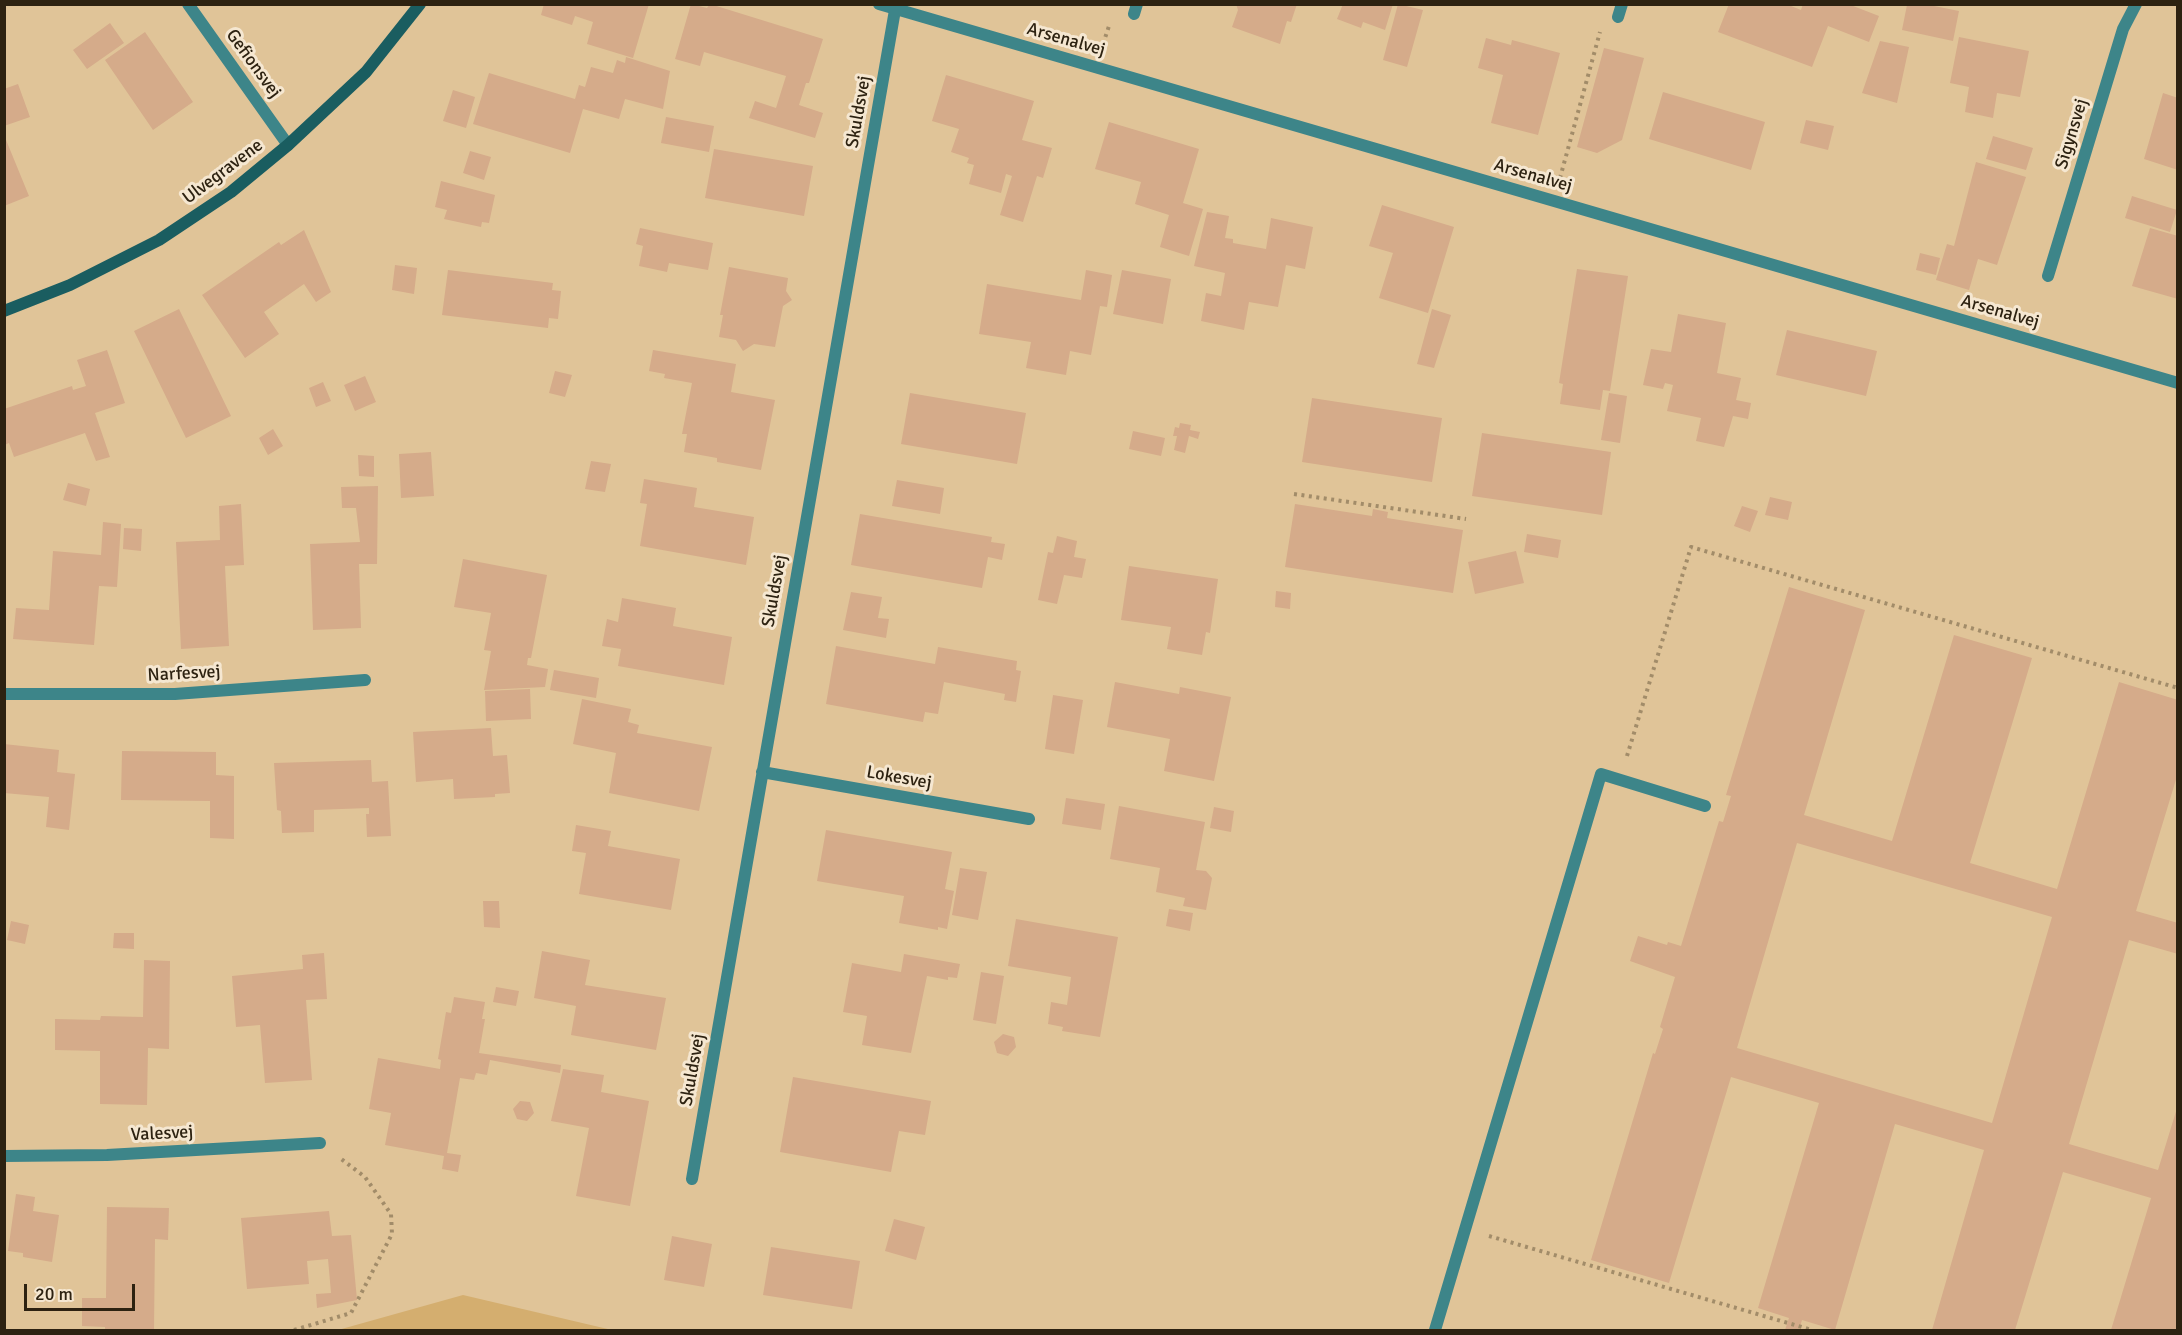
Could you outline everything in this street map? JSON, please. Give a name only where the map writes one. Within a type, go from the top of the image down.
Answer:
[{"type":"street","name":"Gefionsvej","points":[[188,4],[288,145]]},
{"type":"street","name":"Ulvegravene","points":[[4,311],[70,285],[159,240],[231,192],[288,145],[366,72],[420,4]]},
{"type":"street","name":"Arsenalvej","points":[[879,4],[2178,383]]},
{"type":"street","points":[[1618,17],[1622,4]]},
{"type":"street","name":"Sigynsvej","points":[[2048,276],[2123,29],[2136,4]]},
{"type":"street","name":"Skuldsvej","points":[[692,1179],[895,10]]},
{"type":"street","name":"Narfesvej","points":[[4,694],[175,694],[365,680]]},
{"type":"street","name":"Lokesvej","points":[[762,772],[1029,819]]},
{"type":"street","points":[[1435,1330],[1601,774],[1705,806]]},
{"type":"street","name":"Valesvej","points":[[4,1156],[107,1155],[320,1143]]},
{"type":"path","points":[[1095,67],[1112,17],[1136,9]]},
{"type":"path","points":[[1554,201],[1605,17],[1608,14],[1618,17]]},
{"type":"path","points":[[1294,494],[1466,519]]},
{"type":"path","points":[[1619,780],[1691,547],[2178,688]]},
{"type":"path","points":[[294,1330],[351,1313],[392,1234],[391,1214],[365,1177],[320,1143]]},
{"type":"path","points":[[1465,1229],[1812,1330]]},
{"type":"shaded area","points":[[463,1295],[612,1330],[338,1330]]},
{"type":"building","points":[[544,4],[649,4],[633,58],[587,44],[593,22],[575,16],[572,25],[541,15]]},
{"type":"building","points":[[691,4],[707,8],[710,4],[823,39],[809,83],[806,83],[799,105],[823,113],[815,138],[749,118],[755,101],[776,108],[786,76],[704,52],[700,66],[675,59]]},
{"type":"building","points":[[1236,4],[1297,4],[1291,22],[1287,21],[1280,44],[1232,27],[1238,10]]},
{"type":"building","points":[[1343,4],[1393,4],[1385,30],[1363,22],[1361,28],[1337,19]]},
{"type":"building","points":[[1398,4],[1423,10],[1407,67],[1383,60]]},
{"type":"building","points":[[1729,4],[1786,4],[1801,10],[1803,4],[1848,4],[1879,16],[1869,42],[1828,26],[1812,67],[1718,32]]},
{"type":"building","points":[[1907,5],[1929,5],[1959,11],[1953,41],[1902,30]]},
{"type":"building","points":[[110,23],[124,43],[87,69],[73,50]]},
{"type":"building","points":[[145,32],[193,102],[153,130],[105,60]]},
{"type":"building","points":[[1959,37],[2029,51],[2020,97],[1997,93],[1993,118],[1965,112],[1969,87],[1950,83]]},
{"type":"building","points":[[1486,38],[1511,45],[1512,40],[1560,53],[1538,135],[1491,123],[1503,75],[1478,68]]},
{"type":"building","points":[[1880,41],[1909,47],[1897,103],[1862,93]]},
{"type":"building","points":[[1604,48],[1644,58],[1622,140],[1597,153],[1577,147]]},
{"type":"building","points":[[626,57],[670,71],[663,109],[625,99],[619,119],[583,109],[570,153],[473,124],[489,73],[575,99],[579,85],[585,87],[591,67],[613,73],[617,60],[625,63]]},
{"type":"building","points":[[946,75],[1034,101],[1022,140],[1052,148],[1043,178],[1037,176],[1023,222],[1000,215],[1012,176],[1006,174],[1001,193],[969,184],[974,165],[967,163],[969,158],[951,152],[959,129],[932,121]]},
{"type":"building","points":[[18,84],[30,117],[4,126],[4,89]]},
{"type":"building","points":[[453,90],[475,97],[466,128],[443,121]]},
{"type":"building","points":[[1663,92],[1765,122],[1751,170],[1649,139]]},
{"type":"building","points":[[2163,93],[2178,98],[2178,170],[2144,159]]},
{"type":"building","points":[[666,117],[714,126],[709,152],[661,143]]},
{"type":"building","points":[[1806,120],[1834,126],[1828,150],[1800,143]]},
{"type":"building","points":[[1109,122],[1199,149],[1183,203],[1203,209],[1189,256],[1160,247],[1169,215],[1135,204],[1141,182],[1095,169]]},
{"type":"building","points":[[4,135],[29,196],[4,206]]},
{"type":"building","points":[[1993,136],[2033,148],[2026,170],[1986,159]]},
{"type":"building","points":[[714,149],[813,166],[804,216],[705,198]]},
{"type":"building","points":[[470,151],[491,157],[484,180],[463,173]]},
{"type":"building","points":[[1976,162],[2026,177],[1997,265],[1978,259],[1969,290],[1936,280],[1947,244],[1954,246]]},
{"type":"building","points":[[441,181],[495,195],[489,223],[482,222],[481,227],[444,219],[447,210],[435,207]]},
{"type":"building","points":[[2132,196],[2177,210],[2170,232],[2125,218]]},
{"type":"building","points":[[1382,205],[1454,227],[1428,313],[1379,298],[1393,253],[1369,246]]},
{"type":"building","points":[[1207,212],[1229,216],[1225,238],[1233,239],[1233,243],[1266,249],[1271,218],[1313,227],[1305,269],[1286,265],[1278,307],[1249,302],[1244,330],[1201,321],[1206,293],[1221,296],[1225,273],[1194,266]]},
{"type":"building","points":[[640,228],[713,243],[708,270],[669,263],[667,272],[639,266],[643,246],[636,244]]},
{"type":"building","points":[[2150,228],[2178,236],[2178,299],[2132,286]]},
{"type":"building","points":[[304,230],[331,292],[316,302],[304,284],[264,312],[279,334],[245,358],[202,295],[279,242],[281,245]]},
{"type":"building","points":[[1920,253],[1940,258],[1936,275],[1916,270]]},
{"type":"building","points":[[395,265],[417,268],[414,294],[392,290]]},
{"type":"building","points":[[729,267],[788,278],[786,291],[792,300],[783,306],[775,347],[754,344],[743,351],[736,340],[719,337],[723,315],[720,315]]},
{"type":"building","points":[[1577,269],[1628,276],[1610,391],[1603,390],[1600,410],[1560,404],[1563,384],[1559,383]]},
{"type":"building","points":[[448,270],[553,283],[552,290],[561,291],[558,319],[549,318],[548,328],[442,315]]},
{"type":"building","points":[[1086,270],[1112,275],[1107,307],[1100,306],[1091,355],[1070,351],[1066,375],[1026,368],[1031,342],[979,334],[987,284],[1081,300]]},
{"type":"building","points":[[1122,270],[1171,279],[1163,324],[1113,314]]},
{"type":"building","points":[[179,309],[231,416],[186,438],[134,331]]},
{"type":"building","points":[[1432,309],[1451,315],[1434,368],[1417,364]]},
{"type":"building","points":[[1678,314],[1726,323],[1717,373],[1741,378],[1736,400],[1751,403],[1748,419],[1733,416],[1724,447],[1696,441],[1701,418],[1667,411],[1673,385],[1665,383],[1663,389],[1643,385],[1651,349],[1671,352]]},
{"type":"building","points":[[1787,330],[1877,351],[1866,396],[1776,375]]},
{"type":"building","points":[[107,350],[125,403],[95,413],[110,457],[96,461],[85,433],[14,457],[9,443],[4,445],[4,409],[72,386],[73,390],[86,386],[77,360]]},
{"type":"building","points":[[653,350],[736,364],[731,392],[775,400],[761,470],[717,462],[717,458],[684,452],[687,434],[682,434],[692,383],[664,378],[665,374],[649,371]]},
{"type":"building","points":[[555,371],[572,375],[565,397],[549,393]]},
{"type":"building","points":[[365,376],[376,402],[355,411],[344,385]]},
{"type":"building","points":[[323,382],[331,401],[316,407],[309,388]]},
{"type":"building","points":[[910,393],[1026,413],[1017,464],[901,444]]},
{"type":"building","points":[[1609,393],[1627,396],[1620,443],[1601,440]]},
{"type":"building","points":[[1312,398],[1442,418],[1432,482],[1302,462]]},
{"type":"building","points":[[1180,423],[1191,425],[1190,430],[1200,432],[1198,439],[1189,436],[1185,453],[1174,450],[1177,436],[1173,436],[1175,427],[1179,428]]},
{"type":"building","points":[[273,429],[283,446],[268,455],[259,438]]},
{"type":"building","points":[[1133,431],[1165,438],[1161,456],[1129,449]]},
{"type":"building","points":[[1482,433],[1611,452],[1602,515],[1472,496]]},
{"type":"building","points":[[431,452],[434,496],[401,498],[399,454]]},
{"type":"building","points":[[358,455],[374,456],[374,477],[359,476]]},
{"type":"building","points":[[591,461],[611,464],[605,492],[585,489]]},
{"type":"building","points":[[644,479],[697,488],[694,507],[754,517],[746,565],[640,546],[647,504],[640,503]]},
{"type":"building","points":[[897,480],[944,488],[940,514],[892,506]]},
{"type":"building","points":[[68,483],[90,489],[86,506],[63,500]]},
{"type":"building","points":[[378,486],[377,564],[359,564],[361,628],[313,630],[310,544],[360,542],[356,508],[342,508],[341,487]]},
{"type":"building","points":[[1770,497],[1792,502],[1788,520],[1765,515]]},
{"type":"building","points":[[241,504],[244,565],[225,566],[229,646],[181,649],[176,542],[220,540],[219,506]]},
{"type":"building","points":[[1295,504],[1372,516],[1373,509],[1388,512],[1387,518],[1463,530],[1453,593],[1285,567]]},
{"type":"building","points":[[1742,506],[1758,511],[1750,532],[1734,526]]},
{"type":"building","points":[[860,514],[992,537],[991,542],[1005,544],[1002,560],[988,557],[982,588],[851,565]]},
{"type":"building","points":[[103,522],[121,524],[117,587],[99,586],[94,645],[13,639],[16,608],[49,610],[53,551],[101,555]]},
{"type":"building","points":[[124,528],[142,529],[141,551],[123,549]]},
{"type":"building","points":[[1527,534],[1561,540],[1558,558],[1524,552]]},
{"type":"building","points":[[1057,536],[1077,541],[1074,557],[1086,559],[1082,578],[1064,575],[1057,604],[1038,600],[1048,552],[1053,553]]},
{"type":"building","points":[[1516,551],[1524,583],[1475,594],[1468,562]]},
{"type":"building","points":[[463,559],[547,575],[531,658],[528,658],[527,665],[548,669],[545,687],[484,690],[491,651],[484,650],[491,613],[454,607]]},
{"type":"building","points":[[1129,566],[1218,579],[1210,633],[1206,632],[1202,655],[1167,649],[1171,627],[1121,620]]},
{"type":"building","points":[[1789,587],[1865,610],[1804,815],[1892,841],[1954,635],[2032,658],[1970,863],[2057,889],[2119,682],[2178,700],[2178,773],[2136,911],[2178,923],[2178,954],[2129,940],[2069,1144],[2158,1170],[2178,1105],[2178,1330],[2111,1330],[2151,1198],[2063,1172],[2015,1330],[1932,1330],[1984,1150],[1895,1124],[1835,1330],[1802,1320],[1799,1330],[1785,1330],[1789,1318],[1758,1308],[1819,1103],[1731,1077],[1669,1283],[1591,1260],[1653,1053],[1655,1054],[1663,1029],[1660,1027],[1675,977],[1630,961],[1638,936],[1667,945],[1668,942],[1681,946],[1719,821],[1723,822],[1731,796],[1726,795]],"holes":[[[1797,843],[2052,917],[1992,1123],[1737,1048]]]},
{"type":"building","points":[[1276,591],[1291,593],[1290,609],[1275,607]]},
{"type":"building","points":[[851,592],[882,597],[878,618],[889,619],[886,638],[843,630]]},
{"type":"building","points":[[622,598],[676,608],[673,626],[732,637],[724,685],[618,666],[621,649],[602,646],[607,619],[618,622]]},
{"type":"building","points":[[836,646],[935,664],[938,647],[1017,661],[1016,670],[1021,671],[1016,702],[1004,700],[1005,694],[944,682],[938,714],[925,712],[923,722],[826,704]]},
{"type":"building","points":[[554,670],[599,678],[596,698],[550,690]]},
{"type":"building","points":[[1115,682],[1179,694],[1180,687],[1231,697],[1214,781],[1164,771],[1170,739],[1107,727]]},
{"type":"building","points":[[530,689],[531,719],[486,721],[485,691]]},
{"type":"building","points":[[1053,695],[1083,700],[1074,754],[1045,749]]},
{"type":"building","points":[[582,699],[631,709],[628,722],[639,725],[637,733],[712,747],[699,811],[609,793],[616,753],[573,744]]},
{"type":"building","points":[[491,728],[493,756],[507,755],[510,793],[495,794],[495,797],[454,799],[453,779],[416,782],[413,732]]},
{"type":"building","points":[[4,744],[59,750],[57,772],[75,774],[69,830],[46,827],[49,797],[4,793]]},
{"type":"building","points":[[122,751],[216,752],[216,775],[234,776],[234,839],[210,838],[210,801],[121,800]]},
{"type":"building","points":[[371,760],[372,782],[388,781],[391,836],[367,837],[366,814],[369,814],[369,808],[314,810],[314,832],[282,833],[281,811],[277,810],[274,763]]},
{"type":"building","points":[[1066,798],[1105,804],[1101,830],[1062,824]]},
{"type":"building","points":[[1119,806],[1205,822],[1196,870],[1206,871],[1212,878],[1206,910],[1183,906],[1185,898],[1156,892],[1160,868],[1110,859]]},
{"type":"building","points":[[1214,807],[1234,811],[1231,832],[1210,828]]},
{"type":"building","points":[[576,825],[611,831],[608,846],[680,859],[671,910],[579,894],[586,853],[572,851]]},
{"type":"building","points":[[826,830],[952,852],[945,889],[954,891],[947,929],[938,927],[938,930],[899,923],[904,896],[817,881]]},
{"type":"building","points":[[960,868],[987,872],[978,920],[952,915]]},
{"type":"building","points":[[483,901],[499,901],[500,928],[484,927]]},
{"type":"building","points":[[1169,909],[1193,913],[1190,931],[1166,926]]},
{"type":"building","points":[[1016,919],[1118,937],[1100,1037],[1062,1031],[1063,1027],[1048,1024],[1051,1002],[1067,1005],[1071,977],[1008,966]]},
{"type":"building","points":[[11,921],[29,925],[25,944],[7,940]]},
{"type":"building","points":[[114,933],[134,933],[134,949],[113,948]]},
{"type":"building","points":[[542,951],[590,960],[585,985],[666,998],[656,1050],[571,1035],[576,1006],[534,998]]},
{"type":"building","points":[[324,953],[327,999],[306,1000],[312,1080],[265,1083],[260,1025],[236,1027],[232,976],[303,969],[302,955]]},
{"type":"building","points":[[904,954],[960,964],[957,978],[948,977],[948,980],[927,976],[911,1053],[862,1045],[867,1016],[843,1012],[852,963],[901,972]]},
{"type":"building","points":[[144,960],[170,961],[169,1049],[148,1048],[147,1105],[100,1104],[100,1051],[55,1050],[55,1019],[100,1020],[101,1016],[143,1017]]},
{"type":"building","points":[[981,972],[1004,976],[996,1024],[973,1020]]},
{"type":"building","points":[[496,987],[519,991],[516,1006],[493,1002]]},
{"type":"building","points":[[454,997],[485,1002],[482,1019],[485,1019],[479,1053],[561,1065],[560,1073],[490,1060],[487,1075],[476,1073],[474,1080],[460,1078],[447,1153],[461,1155],[458,1172],[442,1169],[444,1156],[385,1145],[391,1113],[369,1109],[378,1058],[440,1069],[441,1060],[438,1059],[446,1012],[451,1013]]},
{"type":"building","points":[[1003,1034],[1014,1037],[1016,1047],[1008,1056],[997,1053],[994,1042]]},
{"type":"building","points":[[563,1069],[604,1075],[601,1092],[649,1101],[630,1206],[576,1196],[589,1128],[551,1121]]},
{"type":"building","points":[[793,1077],[931,1101],[925,1135],[899,1131],[891,1172],[780,1152]]},
{"type":"building","points":[[520,1101],[530,1102],[534,1113],[527,1121],[517,1119],[513,1109]]},
{"type":"building","points":[[16,1194],[35,1197],[33,1211],[59,1215],[52,1262],[23,1257],[23,1253],[8,1251]]},
{"type":"building","points":[[107,1207],[169,1208],[168,1240],[155,1239],[154,1330],[105,1330],[105,1327],[82,1326],[82,1298],[106,1298]]},
{"type":"building","points":[[329,1211],[332,1236],[351,1235],[357,1300],[317,1308],[316,1294],[331,1293],[328,1259],[307,1261],[309,1284],[247,1289],[241,1218]]},
{"type":"building","points":[[894,1219],[925,1227],[916,1260],[885,1251]]},
{"type":"building","points":[[672,1236],[712,1244],[704,1287],[664,1280]]},
{"type":"building","points":[[771,1247],[860,1261],[852,1309],[763,1295]]}]
